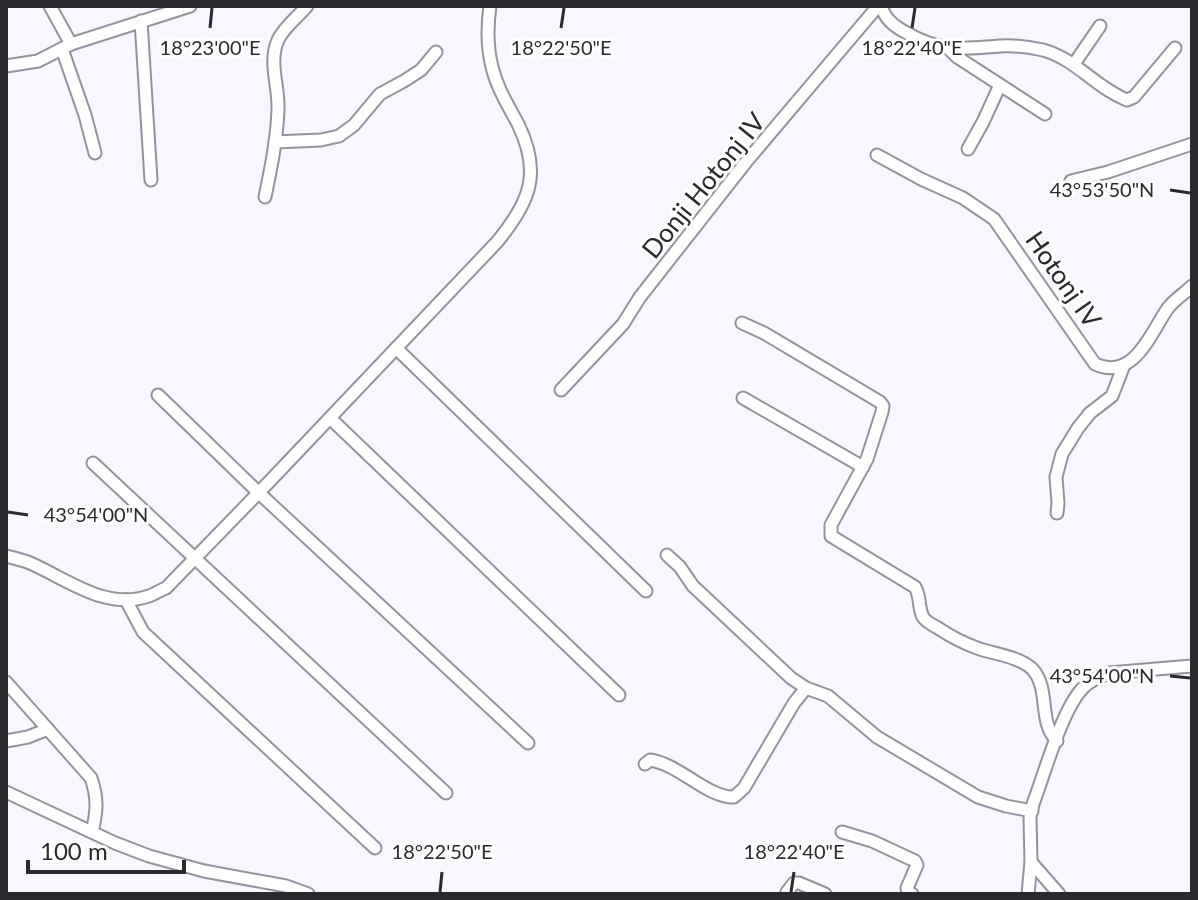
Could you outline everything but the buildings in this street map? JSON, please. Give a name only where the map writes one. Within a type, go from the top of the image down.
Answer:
[{"type":"street","points":[[50,6],[66,46],[95,153]]},
{"type":"street","points":[[6,66],[38,61],[66,46],[190,6]]},
{"type":"street","points":[[265,197],[278,108],[274,55],[278,41],[307,6]]},
{"type":"street","points":[[6,556],[109,598],[126,600],[147,597],[166,588],[507,229],[517,216],[530,185],[531,170],[529,152],[492,67],[487,27],[490,6]]},
{"type":"street","name":"Donji Hotonj IV","points":[[561,390],[618,331],[640,297],[746,162],[879,6],[894,26],[930,43],[947,47],[1003,46],[1046,51],[1074,64],[1116,96],[1127,100],[1134,97],[1175,48]]},
{"type":"street","points":[[141,21],[151,180]]},
{"type":"street","points":[[1074,64],[1100,26]]},
{"type":"street","name":"Donji Hotonj IV","points":[[947,47],[957,57],[1045,114]]},
{"type":"street","points":[[275,142],[339,136],[354,125],[380,94],[421,70],[436,52]]},
{"type":"street","points":[[968,149],[1000,85]]},
{"type":"street","points":[[1071,181],[1192,144]]},
{"type":"street","name":"Hotonj IV","points":[[877,155],[963,198],[994,219],[1095,364],[1104,368],[1124,365]]},
{"type":"street","points":[[1057,513],[1056,477],[1062,454],[1090,413],[1112,396],[1124,365],[1147,344],[1174,301],[1192,286]]},
{"type":"street","points":[[742,323],[880,402],[882,412],[863,467],[831,525],[831,536],[915,587],[923,617],[928,622],[975,648],[1018,660],[1034,672],[1042,692],[1047,727],[1057,741]]},
{"type":"street","points":[[396,348],[646,591]]},
{"type":"street","points":[[158,395],[528,743]]},
{"type":"street","points":[[743,398],[863,467]]},
{"type":"street","points":[[330,418],[619,695]]},
{"type":"street","points":[[93,463],[446,793]]},
{"type":"street","points":[[667,555],[693,586],[791,678],[806,688],[828,696],[877,737],[978,797],[1032,811]]},
{"type":"street","points":[[126,600],[143,632],[375,848]]},
{"type":"street","points":[[1028,894],[1032,811],[1072,702],[1083,687],[1109,673],[1192,666]]},
{"type":"street","points":[[6,682],[91,778],[97,794],[92,832]]},
{"type":"street","points":[[645,764],[650,760],[669,766],[720,795],[734,797],[744,788],[806,688]]},
{"type":"street","points":[[6,741],[48,729]]},
{"type":"street","points":[[6,792],[115,843],[180,865],[286,886],[308,894]]},
{"type":"street","points":[[842,832],[872,841],[915,861],[917,865],[907,888],[912,894]]},
{"type":"street","points":[[1031,862],[1059,894]]},
{"type":"street","points":[[787,892],[794,883],[799,883],[825,894]]}]
